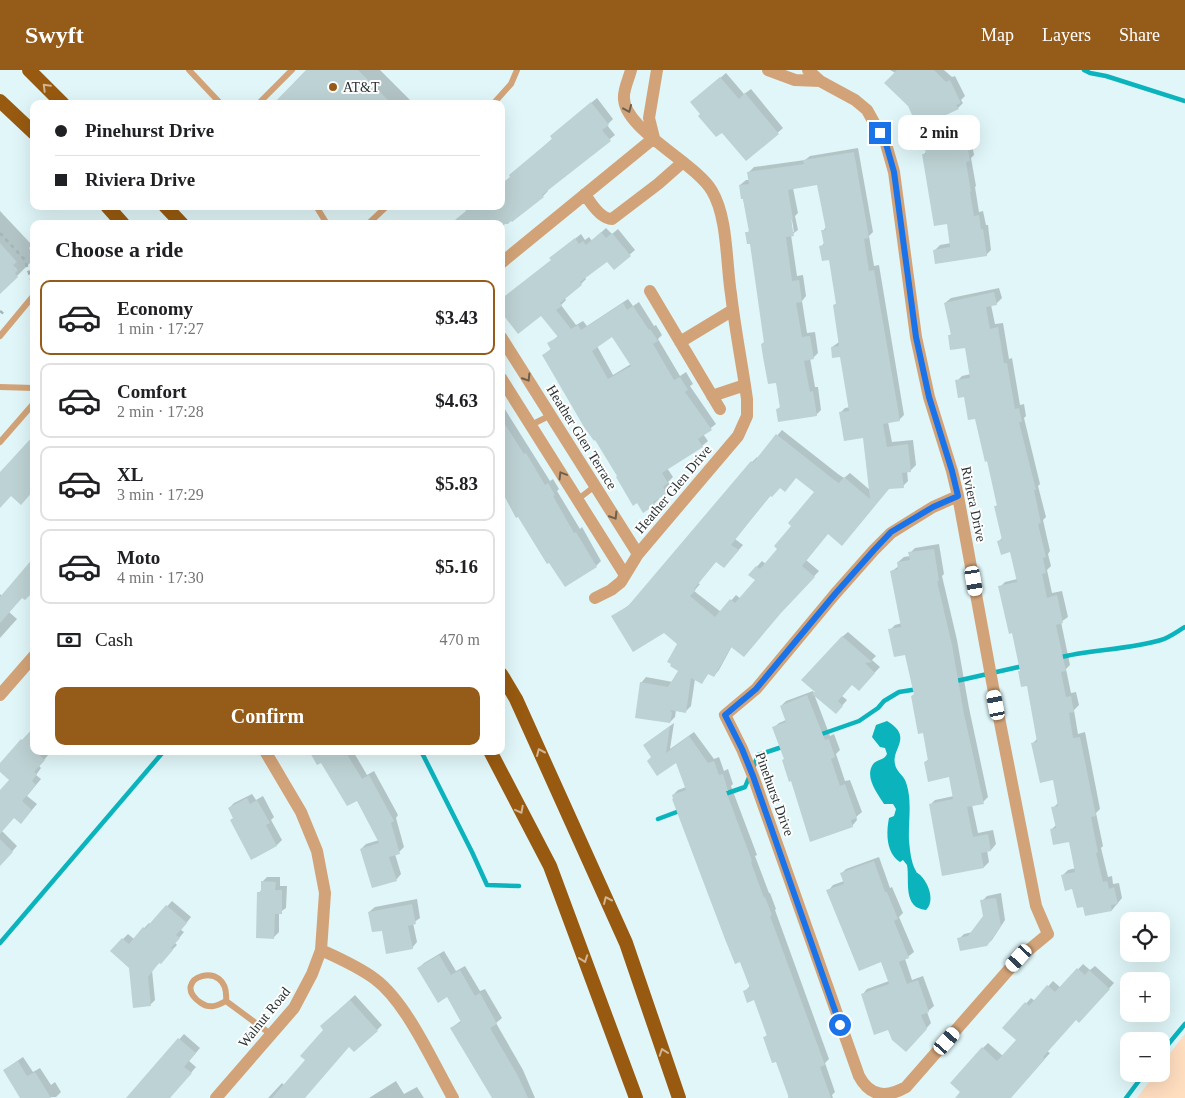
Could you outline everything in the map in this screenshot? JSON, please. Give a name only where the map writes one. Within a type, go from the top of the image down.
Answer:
[{"type":"highway","points":[[28,70],[59,100]]},
{"type":"highway","points":[[0,101],[30,129]]},
{"type":"highway","points":[[111,210],[119,220]]},
{"type":"highway","points":[[169,210],[178,220]]},
{"type":"highway","points":[[505,681],[516,699],[626,943],[679,1098]]},
{"type":"highway","points":[[492,755],[550,866],[636,1098]]},
{"type":"street","name":"Heather Glen Drive","points":[[595,598],[611,590],[621,582],[638,554],[738,436],[747,416],[748,399],[733,310],[723,226],[717,202],[711,190],[699,175],[636,125],[626,107],[624,96],[631,70]]},
{"type":"street","points":[[505,260],[654,138],[649,118],[657,70]]},
{"type":"street","name":"Riviera Drive","points":[[768,70],[795,80],[820,81]]},
{"type":"street","name":"Riviera Drive","points":[[808,70],[820,81],[854,100],[867,110],[886,144],[894,172],[920,354],[929,397],[958,496],[989,667],[1036,906]]},
{"type":"street","points":[[585,194],[602,216],[612,219],[658,184],[683,162]]},
{"type":"street","points":[[650,292],[720,409]]},
{"type":"street","points":[[680,342],[733,310]]},
{"type":"street","name":"Heather Glen Terrace","points":[[505,346],[551,415],[638,554]]},
{"type":"street","points":[[505,384],[625,575]]},
{"type":"street","points":[[712,396],[745,385]]},
{"type":"street","name":"Pinehurst Drive","points":[[958,496],[933,507],[891,532],[835,594],[756,689],[725,715],[748,761],[859,1076],[871,1091],[882,1097],[898,1093],[906,1087],[1019,958],[1048,934],[1036,906]]},
{"type":"street","points":[[0,695],[30,661]]},
{"type":"street","name":"Walnut Road","points":[[216,1098],[294,1008],[312,974],[321,950],[325,893],[317,851],[301,812],[267,755]]},
{"type":"street","points":[[321,950],[346,961],[375,978],[395,998],[453,1098]]},
{"type":"lane","points":[[189,70],[217,100]]},
{"type":"lane","points":[[262,100],[292,70]]},
{"type":"lane","points":[[497,100],[511,84],[517,70]]},
{"type":"lane","points":[[372,220],[383,210]]},
{"type":"lane","points":[[0,336],[30,299]]},
{"type":"lane","points":[[0,386],[30,388]]},
{"type":"lane","points":[[0,442],[30,408]]},
{"type":"lane","points":[[531,425],[551,415]]},
{"type":"lane","points":[[577,500],[595,486]]},
{"type":"lane","points":[[226,1001],[217,1006],[210,1007],[204,1005],[193,994],[191,988],[193,981],[198,976],[214,976],[222,983],[225,989],[226,1001],[272,1035]]},
{"type":"path","points":[[0,233],[25,260],[30,279]]},
{"type":"shaded area","points":[[1185,1034],[1185,1098],[1137,1098],[1149,1082],[1170,1082],[1170,1053]]},
{"type":"water","points":[[887,721],[899,732],[900,743],[896,753],[895,764],[905,780],[909,795],[909,841],[914,868],[924,879],[930,893],[930,902],[926,910],[918,908],[910,899],[907,865],[903,860],[900,862],[895,858],[888,842],[889,818],[894,816],[896,809],[893,804],[884,804],[875,790],[871,779],[870,773],[874,763],[887,754],[885,748],[880,747],[872,737],[876,725]]},
{"type":"building","name":"AT&T","points":[[306,70],[358,70],[388,100],[277,100]]},
{"type":"building","points":[[897,70],[934,70],[946,82],[950,80],[961,103],[956,105],[959,109],[918,128],[908,106],[884,83]]},
{"type":"building","points":[[720,77],[739,99],[745,93],[779,134],[746,161],[722,133],[716,137],[698,116],[700,114],[690,102]]},
{"type":"building","points":[[591,102],[609,125],[602,130],[611,141],[542,195],[544,197],[512,222],[505,224],[505,220],[455,220],[465,210],[505,210],[505,181],[510,177],[509,175],[552,139],[550,136]]},
{"type":"building","points":[[965,131],[970,161],[966,162],[974,216],[979,215],[987,256],[935,264],[933,250],[950,247],[947,224],[934,226],[922,154],[926,154],[923,138]]},
{"type":"building","points":[[854,152],[869,238],[864,239],[869,271],[874,270],[900,421],[883,424],[887,447],[908,444],[911,472],[902,473],[904,488],[889,489],[842,546],[828,534],[802,566],[815,577],[781,613],[744,657],[731,647],[714,677],[708,674],[702,684],[691,678],[686,713],[670,710],[672,713],[670,723],[635,718],[640,682],[668,687],[678,671],[667,662],[677,644],[664,633],[633,652],[611,616],[628,606],[776,434],[833,479],[839,483],[844,477],[870,499],[863,438],[844,441],[839,412],[849,411],[840,357],[832,358],[831,347],[839,346],[833,305],[836,304],[829,260],[822,261],[819,246],[824,245],[821,230],[826,230],[817,185],[788,190],[794,236],[786,237],[792,281],[799,280],[802,302],[796,303],[802,337],[810,336],[814,359],[804,361],[810,392],[813,391],[817,416],[778,422],[776,409],[780,408],[776,383],[768,384],[761,344],[764,343],[750,244],[747,244],[745,232],[749,232],[739,185],[749,184],[747,172],[804,164],[803,160]],"holes":[[[796,478],[814,492],[788,523],[791,526],[774,546],[777,549],[760,569],[756,566],[748,575],[755,580],[735,603],[730,599],[715,617],[690,596],[716,562],[724,568],[739,550],[731,545],[770,496],[772,497],[780,488],[785,492]]]},
{"type":"building","points":[[601,232],[606,238],[612,233],[631,256],[614,270],[607,262],[580,282],[582,285],[560,303],[562,306],[556,310],[571,329],[578,325],[581,330],[623,303],[627,310],[633,306],[658,341],[653,344],[674,380],[680,377],[688,390],[685,392],[712,430],[698,439],[703,447],[662,473],[668,483],[663,487],[668,493],[653,502],[655,505],[643,513],[637,503],[633,506],[617,476],[595,440],[584,427],[542,355],[551,350],[547,343],[558,337],[541,316],[518,334],[505,317],[505,296],[551,260],[549,258],[575,238],[579,244],[583,241],[586,245]],"holes":[[[612,337],[631,366],[608,379],[592,351]]]},
{"type":"building","points":[[0,243],[17,262],[13,265],[18,270],[15,273],[18,277],[0,294]]},
{"type":"building","points":[[994,292],[997,305],[986,307],[990,329],[998,327],[1004,363],[1007,363],[1015,409],[1019,408],[1022,422],[1019,422],[1036,490],[1034,490],[1041,523],[1038,524],[1046,557],[1043,558],[1046,573],[1042,574],[1047,598],[1057,595],[1063,623],[1056,625],[1066,671],[1061,672],[1066,697],[1071,696],[1074,712],[1069,713],[1073,738],[1080,737],[1096,816],[1091,817],[1098,852],[1096,853],[1103,882],[1107,881],[1109,889],[1114,887],[1118,904],[1111,905],[1112,911],[1085,916],[1083,907],[1077,908],[1072,889],[1065,891],[1061,875],[1075,872],[1069,842],[1053,845],[1050,829],[1056,828],[1051,807],[1058,806],[1053,780],[1040,783],[1031,743],[1037,742],[1027,686],[1021,687],[1018,671],[1020,671],[1012,633],[1009,634],[998,586],[1017,582],[1010,552],[1001,555],[997,541],[1002,540],[994,506],[997,506],[975,419],[968,420],[964,397],[958,398],[955,380],[970,378],[965,348],[950,350],[948,335],[951,335],[944,303]]},
{"type":"building","points":[[505,424],[524,454],[526,453],[545,485],[548,483],[555,495],[553,496],[574,533],[576,532],[597,567],[565,587],[549,563],[547,564],[518,517],[516,518],[505,497]]},
{"type":"building","points":[[30,439],[30,495],[21,505],[11,496],[0,508],[0,472]]},
{"type":"building","points":[[934,549],[939,581],[937,581],[984,804],[967,807],[973,837],[988,834],[991,851],[981,853],[984,868],[942,876],[929,804],[953,799],[949,777],[928,782],[924,762],[928,761],[923,733],[918,734],[911,696],[914,695],[905,655],[894,657],[888,629],[901,627],[890,571],[898,569],[897,562],[910,560],[908,552]]},
{"type":"building","points":[[30,562],[30,595],[25,600],[22,598],[0,623],[0,597]]},
{"type":"building","points":[[842,636],[872,662],[865,663],[875,673],[859,691],[852,685],[838,701],[843,706],[836,714],[812,694],[815,692],[801,680]]},
{"type":"building","points":[[807,695],[825,740],[829,739],[835,757],[831,759],[840,786],[845,784],[857,818],[851,820],[853,827],[810,842],[772,727],[786,722],[780,706]]},
{"type":"building","points":[[670,726],[666,753],[689,736],[708,763],[714,761],[719,775],[723,774],[728,791],[726,791],[825,1065],[820,1067],[831,1098],[789,1098],[776,1062],[772,1063],[763,1037],[767,1036],[754,1000],[747,1003],[743,991],[750,988],[740,962],[735,964],[672,799],[672,795],[686,790],[676,763],[657,776],[647,761],[651,757],[643,745]]},
{"type":"building","points":[[30,731],[30,755],[39,755],[45,760],[34,772],[37,774],[32,781],[36,785],[22,801],[32,810],[21,824],[14,818],[0,834],[0,790],[9,780],[0,772],[0,763]]},
{"type":"building","points":[[311,755],[347,755],[362,779],[369,775],[394,821],[391,823],[400,854],[389,857],[397,881],[372,888],[360,849],[379,843],[357,801],[347,806],[321,763],[317,765]]},
{"type":"building","points":[[247,798],[250,804],[257,800],[270,823],[266,825],[277,846],[251,860],[230,820],[233,818],[228,808]]},
{"type":"building","points":[[0,839],[13,852],[0,866]]},
{"type":"building","points":[[874,861],[885,892],[887,892],[898,919],[894,921],[909,958],[899,962],[907,984],[918,980],[929,1012],[921,1015],[927,1029],[906,1052],[892,1040],[888,1030],[874,1035],[861,994],[889,984],[881,962],[859,971],[826,890],[844,884],[840,873]]},
{"type":"building","points":[[261,881],[276,882],[275,890],[282,890],[282,914],[275,914],[274,939],[256,938],[257,892],[261,892]]},
{"type":"building","points":[[996,898],[1001,926],[987,946],[960,951],[957,938],[968,936],[983,916],[980,900]]},
{"type":"building","points":[[412,904],[416,924],[408,926],[413,949],[386,954],[382,931],[372,932],[368,912]]},
{"type":"building","points":[[166,905],[187,923],[176,935],[180,938],[171,948],[173,950],[148,977],[151,1006],[133,1008],[129,968],[110,951],[122,938],[129,944],[143,927],[145,929]]},
{"type":"building","points":[[439,955],[451,975],[460,970],[475,996],[480,993],[497,1024],[490,1028],[518,1076],[528,1098],[492,1098],[450,1028],[461,1022],[447,997],[438,1003],[417,968]]},
{"type":"building","points":[[1077,968],[1085,975],[1089,970],[1110,989],[1079,1023],[1076,1020],[1043,1057],[1045,1059],[1011,1098],[955,1098],[960,1092],[950,1083],[982,1047],[997,1061],[1016,1040],[1002,1028],[1025,1002],[1029,1006],[1047,985],[1055,992]]},
{"type":"building","points":[[350,1000],[378,1031],[354,1052],[349,1047],[305,1098],[272,1098],[305,1060],[300,1056],[323,1030],[320,1026]]},
{"type":"building","points":[[178,1038],[196,1053],[184,1067],[192,1073],[170,1098],[126,1098]]},
{"type":"building","points":[[18,1061],[27,1076],[35,1072],[51,1098],[20,1098],[3,1070]]},
{"type":"waterway","points":[[1084,70],[1185,101]]},
{"type":"waterway","points":[[1057,658],[1161,640],[1185,627]]},
{"type":"waterway","points":[[952,682],[1023,666]]},
{"type":"waterway","points":[[819,735],[859,721],[878,708],[884,701],[899,692],[918,689]]},
{"type":"waterway","points":[[753,768],[758,755],[785,746]]},
{"type":"waterway","points":[[0,943],[161,755]]},
{"type":"waterway","points":[[423,755],[487,885],[519,886]]},
{"type":"waterway","points":[[722,795],[745,787],[750,775]]},
{"type":"waterway","points":[[658,819],[682,810]]},
{"type":"waterway","points":[[1170,1042],[1185,1024]]},
{"type":"waterway","points":[[1126,1098],[1138,1082]]},
{"type":"place","name":"AT&T","points":[[333,87]]},
{"type":"route","points":[[840,1025],[748,761],[725,715],[756,689],[835,594],[891,532],[933,507],[958,496],[929,397],[916,337],[894,172],[886,144],[880,133]]}]
